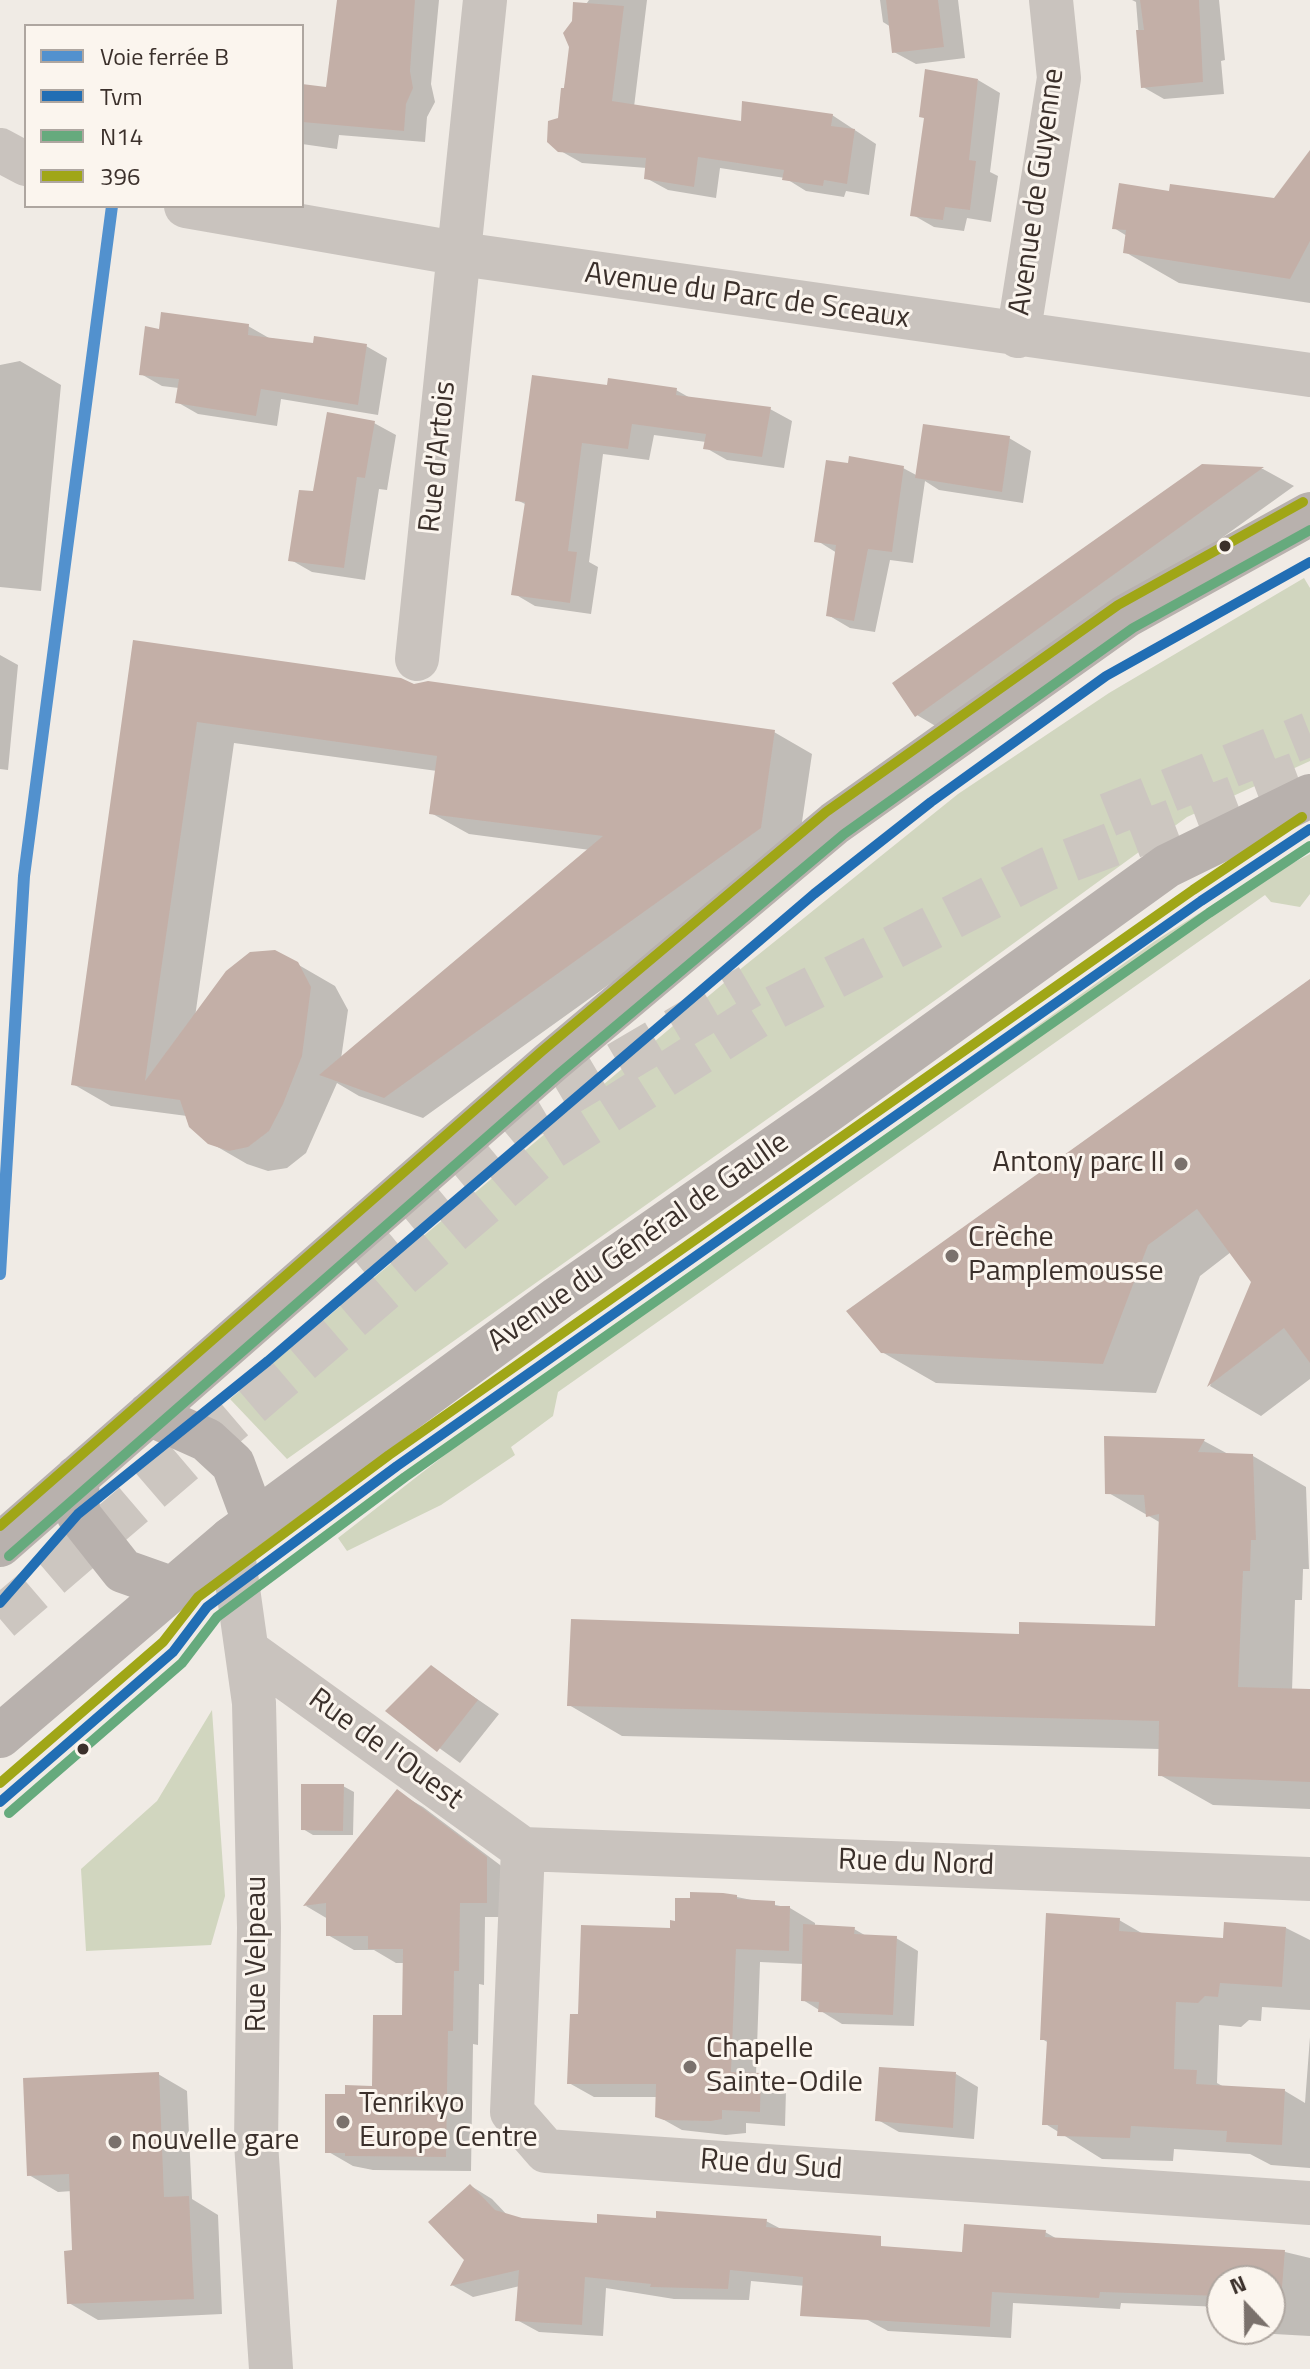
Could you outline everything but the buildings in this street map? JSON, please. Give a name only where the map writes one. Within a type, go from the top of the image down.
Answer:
[{"type":"main road","points":[[0,1545],[551,1062],[835,823],[1126,616],[1310,514]]},
{"type":"main road","name":"Avenue du Général de Gaulle","points":[[0,1736],[242,1530],[558,1298],[826,1112],[1167,866],[1310,796]]},
{"type":"main road","points":[[149,1414],[207,1440],[233,1464],[242,1530]]},
{"type":"main road","points":[[77,1477],[78,1514],[123,1571],[171,1588]]},
{"type":"street","name":"Rue d'Artois","points":[[417,659],[485,0]]},
{"type":"street","name":"Avenue de Guyenne","points":[[1018,336],[1059,78],[1051,0]]},
{"type":"street","points":[[0,150],[24,163]]},
{"type":"street","name":"Avenue du Parc de Sceaux","points":[[197,208],[461,254],[1018,336],[1310,375]]},
{"type":"street","name":"Rue Velpeau","points":[[242,1530],[254,1703],[259,1928],[256,2143],[271,2369]]},
{"type":"street","name":"Rue de l'Ouest","points":[[248,1651],[523,1849]]},
{"type":"street","name":"Rue du Nord","points":[[523,1849],[1310,1879]]},
{"type":"street","name":"Rue du Sud","points":[[523,1849],[512,2112],[546,2151],[1310,2203]]},
{"type":"green space","points":[[1304,578],[1310,588],[1310,761],[1187,817],[944,994],[287,1459],[230,1399],[743,967],[958,794],[1109,693]]},
{"type":"green space","points":[[1310,854],[1310,894],[1300,907],[1271,902],[1265,895],[558,1392],[553,1416],[511,1447],[515,1455],[441,1505],[347,1551],[338,1538],[495,1416],[1155,941],[1217,902]]},
{"type":"green space","points":[[212,1710],[225,1896],[211,1945],[86,1951],[81,1869],[157,1801]]},
{"type":"tunnel","points":[[1108,815],[1310,734]]},
{"type":"tunnel","points":[[0,1619],[547,1150],[756,1017],[1047,869],[1310,769]]},
{"type":"tunnel","points":[[355,1261],[528,1117],[750,986]]},
{"type":"rail line","name":"B","points":[[0,1274],[24,876],[112,208]]},
{"type":"transit line","name":"396","points":[[0,1526],[542,1051],[826,812],[1118,605],[1303,502]]},
{"type":"transit line","name":"N14","points":[[9,1556],[560,1073],[844,834],[1133,628],[1310,530]]},
{"type":"transit line","name":"Tvm","points":[[0,1603],[78,1514],[268,1361],[814,894],[931,802],[1106,676],[1310,562]]},
{"type":"transit line","name":"396","points":[[0,1783],[163,1642],[198,1597],[389,1455],[1193,890],[1302,817]]},
{"type":"transit line","name":"Tvm","points":[[0,1802],[173,1652],[207,1607],[397,1466],[1201,901],[1310,829]]},
{"type":"transit line","name":"N14","points":[[9,1813],[182,1663],[217,1617],[405,1477],[1209,913],[1310,846]]},
{"type":"place","name":"Antony parc II","points":[[1181,1164]]},
{"type":"place","name":"Crèche Pamplemousse","points":[[952,1256]]},
{"type":"place","name":"Chapelle Sainte-Odile","points":[[690,2067]]},
{"type":"place","name":"Tenrikyo Europe Centre","points":[[343,2122]]},
{"type":"place","name":"nouvelle gare","points":[[115,2142]]}]
